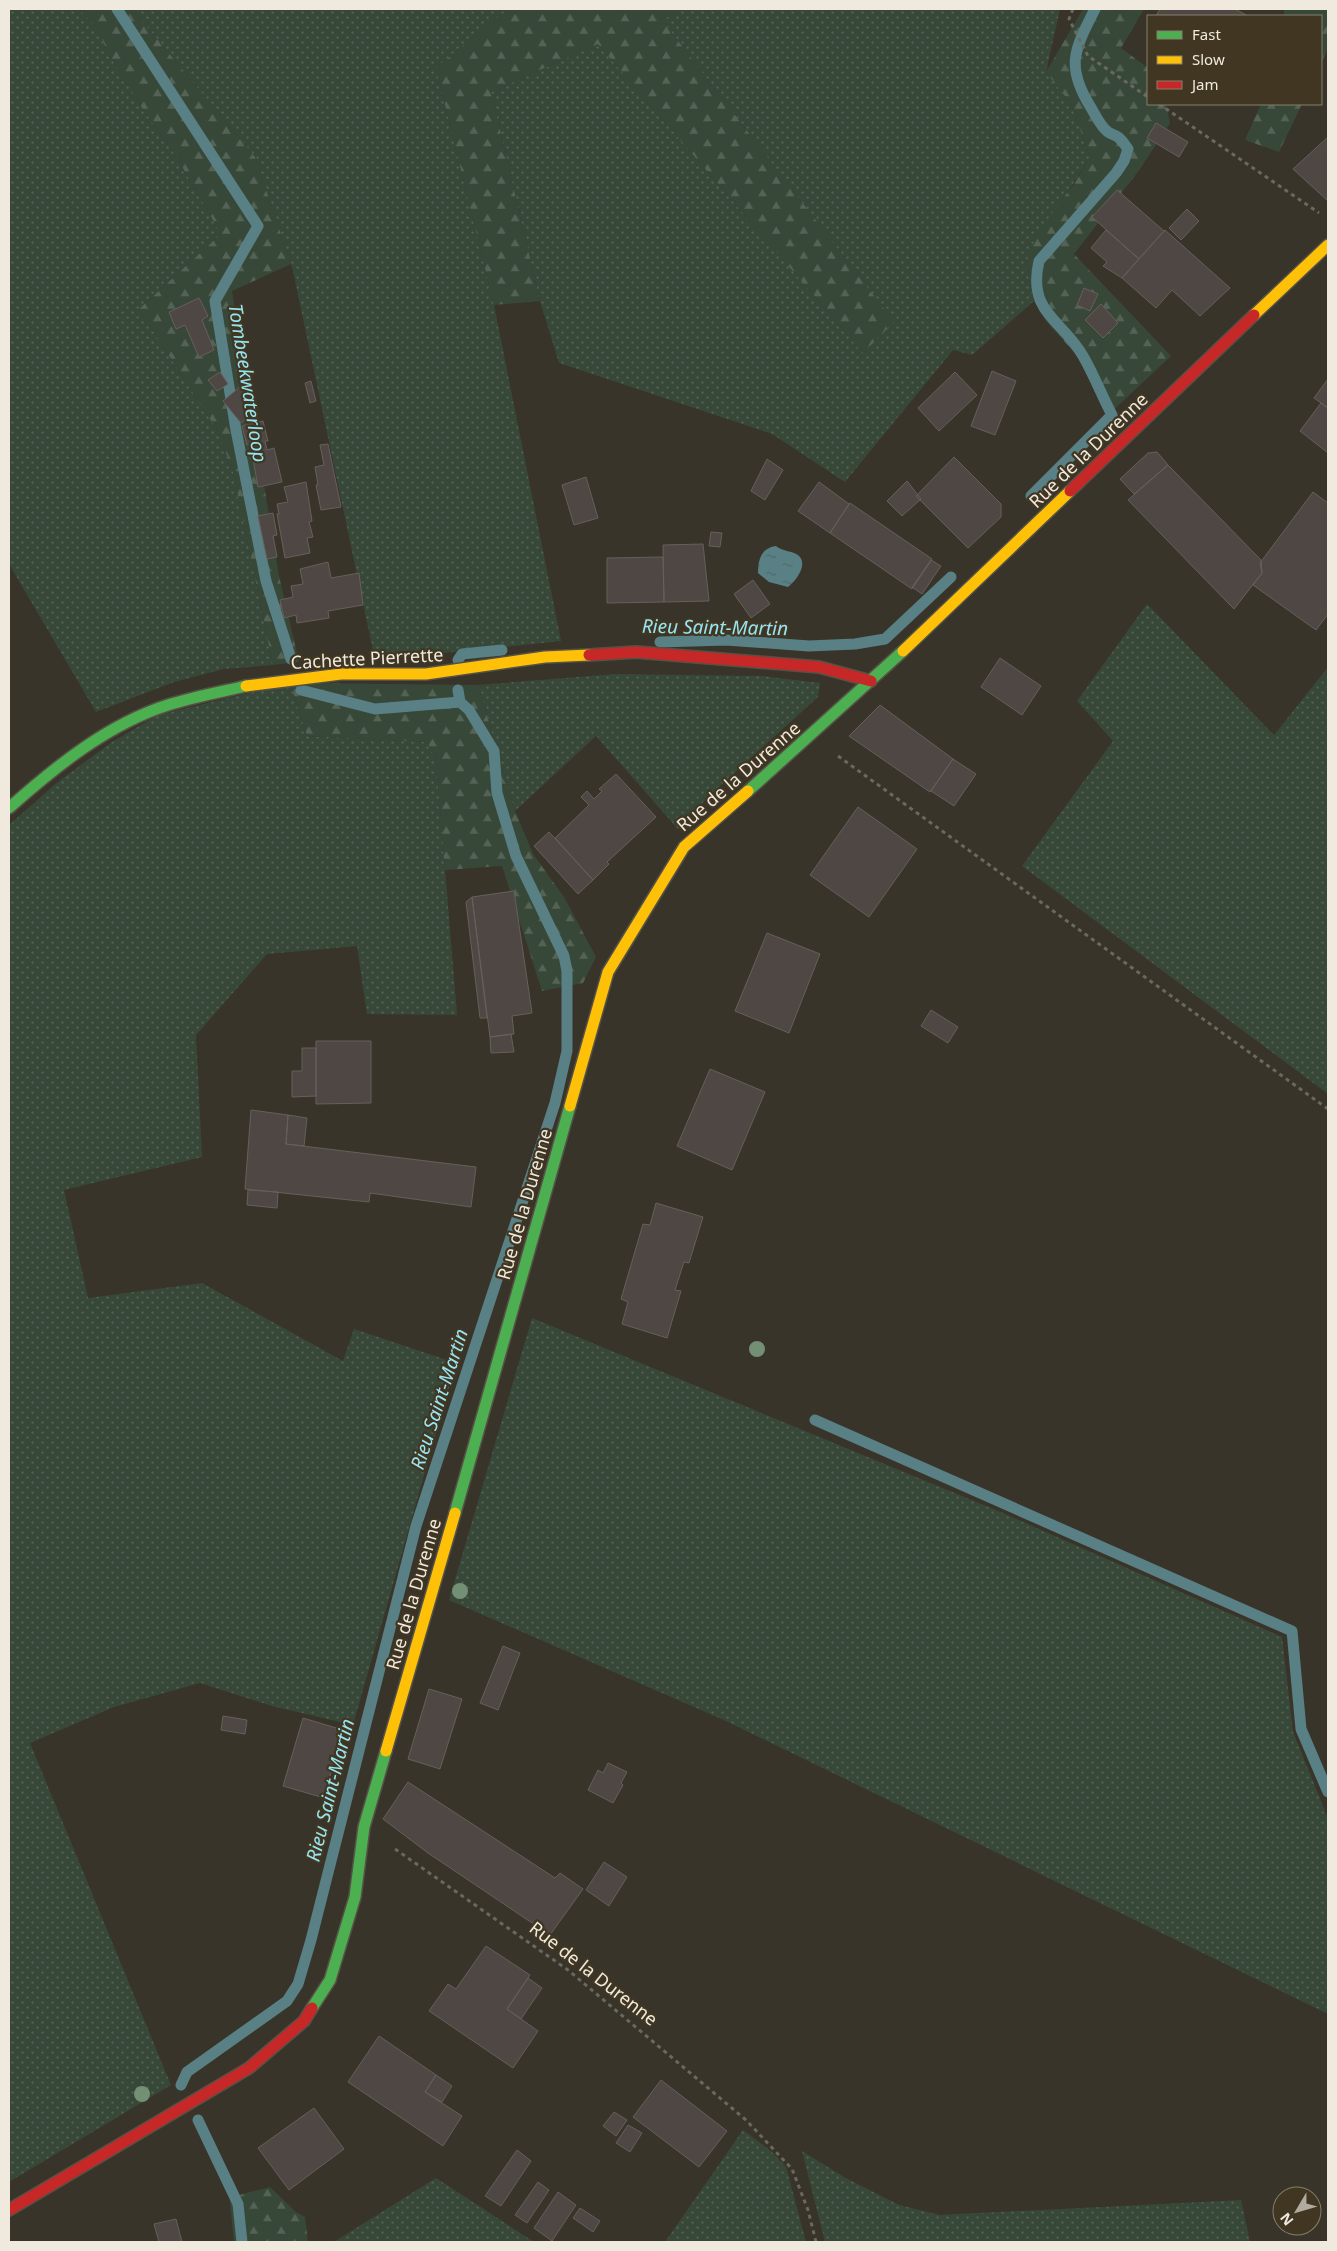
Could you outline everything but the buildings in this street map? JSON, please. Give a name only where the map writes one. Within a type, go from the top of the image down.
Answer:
[{"type":"street","name":"Rue de la Durenne","points":[[9,2210],[248,2068],[304,2021],[328,1984],[355,1897],[364,1827],[608,972],[684,847],[872,681],[1328,245]]},
{"type":"street","name":"Cachette Pierrette","points":[[9,808],[36,784],[110,730],[167,705],[250,685],[341,674],[426,674],[545,657],[636,652],[819,667],[872,681]]},
{"type":"path","points":[[1073,9],[1069,19],[1088,56],[1147,95]]},
{"type":"path","points":[[1160,105],[1320,213]]},
{"type":"path","points":[[810,736],[1328,1109]]},
{"type":"path","name":"Rue de la Durenne","points":[[364,1827],[568,1970],[746,2120],[792,2169],[808,2210],[816,2242]]},
{"type":"green space","points":[[9,9],[79,9],[96,27],[110,56],[140,105],[176,156],[221,234],[139,309],[217,430],[233,471],[273,665],[224,669],[174,682],[96,712],[9,564]]},
{"type":"green space","points":[[79,9],[132,9],[255,157],[291,264],[232,291],[279,576],[299,662],[273,665],[233,471],[217,430],[139,309],[221,234],[176,156],[140,105],[110,56],[96,27]]},
{"type":"green space","points":[[132,9],[513,9],[500,15],[436,68],[494,305],[561,641],[375,660],[293,271],[255,157]]},
{"type":"green space","points":[[513,9],[684,9],[662,20],[894,322],[863,353],[598,44],[491,92],[540,301],[494,305],[436,68],[500,15]]},
{"type":"green space","points":[[684,9],[1060,9],[1046,72],[1071,104],[1090,157],[1025,260],[1034,301],[972,355],[953,350],[845,482],[772,434],[559,363],[540,301],[491,92],[598,44],[863,353],[893,321],[661,19]]},
{"type":"green space","points":[[1083,9],[1144,9],[1121,48],[1147,67],[1147,105],[1166,105],[1170,123],[1140,169],[1074,254],[1171,356],[1107,416],[1078,357],[1046,321],[1034,301],[1025,260],[1041,228],[1074,184],[1090,157],[1071,104],[1046,72]]},
{"type":"green space","points":[[1283,9],[1328,9],[1328,47],[1322,62],[1322,15],[1285,15]]},
{"type":"green space","points":[[1261,105],[1302,105],[1279,152],[1245,140]]},
{"type":"green space","points":[[1147,604],[1274,735],[1328,667],[1328,1094],[1022,866],[1113,741],[1077,701]]},
{"type":"green space","points":[[616,674],[761,676],[820,683],[818,697],[710,795],[678,829],[596,736],[515,811],[478,685]]},
{"type":"green space","points":[[290,683],[307,736],[427,742],[436,760],[457,1015],[367,1014],[357,946],[267,954],[196,1035],[202,1157],[64,1190],[88,1298],[202,1283],[343,1361],[354,1329],[456,1363],[353,1725],[272,1706],[200,1683],[114,1707],[30,1743],[171,2085],[9,2182],[9,825],[59,781],[112,742],[158,715]]},
{"type":"green space","points":[[290,683],[478,685],[515,811],[533,854],[564,897],[596,957],[583,983],[542,991],[502,866],[445,870],[436,760],[427,742],[307,736]]},
{"type":"green space","points":[[532,1318],[1003,1513],[1282,1637],[1293,1732],[1328,1818],[1328,2014],[726,1721],[449,1600]]},
{"type":"green space","points":[[743,2130],[771,2151],[786,2167],[806,2242],[665,2242]]},
{"type":"green space","points":[[802,2151],[844,2177],[899,2205],[940,2215],[1241,2200],[1250,2242],[825,2242]]},
{"type":"green space","points":[[436,2178],[534,2242],[334,2242]]},
{"type":"green space","points":[[270,2187],[296,2212],[305,2217],[308,2242],[234,2242],[230,2203],[239,2195]]},
{"type":"water","points":[[776,546],[798,555],[801,559],[802,567],[800,572],[788,587],[769,582],[758,573],[761,555],[767,549]]},
{"type":"waterway","name":"Tombeekwaterloop","points":[[117,9],[258,226],[215,301],[236,430],[266,581],[291,659]]},
{"type":"waterway","points":[[1031,496],[1112,415],[1075,343],[1042,304],[1038,293],[1037,278],[1039,261],[1116,173],[1124,161],[1128,149],[1117,136],[1108,132],[1100,123],[1082,92],[1077,79],[1075,68],[1078,46],[1095,9]]},
{"type":"waterway","name":"Rieu Saint-Martin","points":[[660,642],[726,640],[809,646],[855,644],[885,639],[951,577]]},
{"type":"waterway","name":"Rieu Saint-Martin","points":[[458,660],[462,654],[502,650]]},
{"type":"waterway","name":"Tombeekwaterloop","points":[[301,690],[375,709],[460,702]]},
{"type":"waterway","name":"Rieu Saint-Martin","points":[[181,2085],[187,2072],[287,2001],[298,1984],[311,1940],[416,1526],[555,1103],[567,1051],[567,971],[564,956],[516,856],[497,793],[494,751],[469,710],[460,702],[458,690]]},
{"type":"waterway","points":[[815,1420],[1292,1631],[1301,1729],[1328,1792]]},
{"type":"waterway","name":"Rieu Saint-Martin","points":[[198,2120],[238,2204],[242,2242]]},
{"type":"traffic: fast","points":[[748,791],[903,651]]},
{"type":"traffic: fast","points":[[9,808],[64,762],[124,723],[168,705],[246,686]]},
{"type":"traffic: fast","points":[[455,1513],[570,1106]]},
{"type":"traffic: fast","points":[[312,2008],[330,1980],[355,1897],[364,1827],[386,1751]]},
{"type":"traffic: slow","points":[[1254,315],[1328,245]]},
{"type":"traffic: slow","points":[[903,651],[1070,491]]},
{"type":"traffic: slow","points":[[246,686],[341,674],[426,674],[545,657],[589,655]]},
{"type":"traffic: slow","points":[[570,1106],[608,972],[684,847],[748,791]]},
{"type":"traffic: slow","points":[[386,1751],[455,1513]]},
{"type":"traffic: jam","points":[[1070,491],[1254,315]]},
{"type":"traffic: jam","points":[[589,655],[636,652],[819,667],[871,681]]},
{"type":"traffic: jam","points":[[9,2210],[249,2068],[304,2021],[312,2008]]}]
